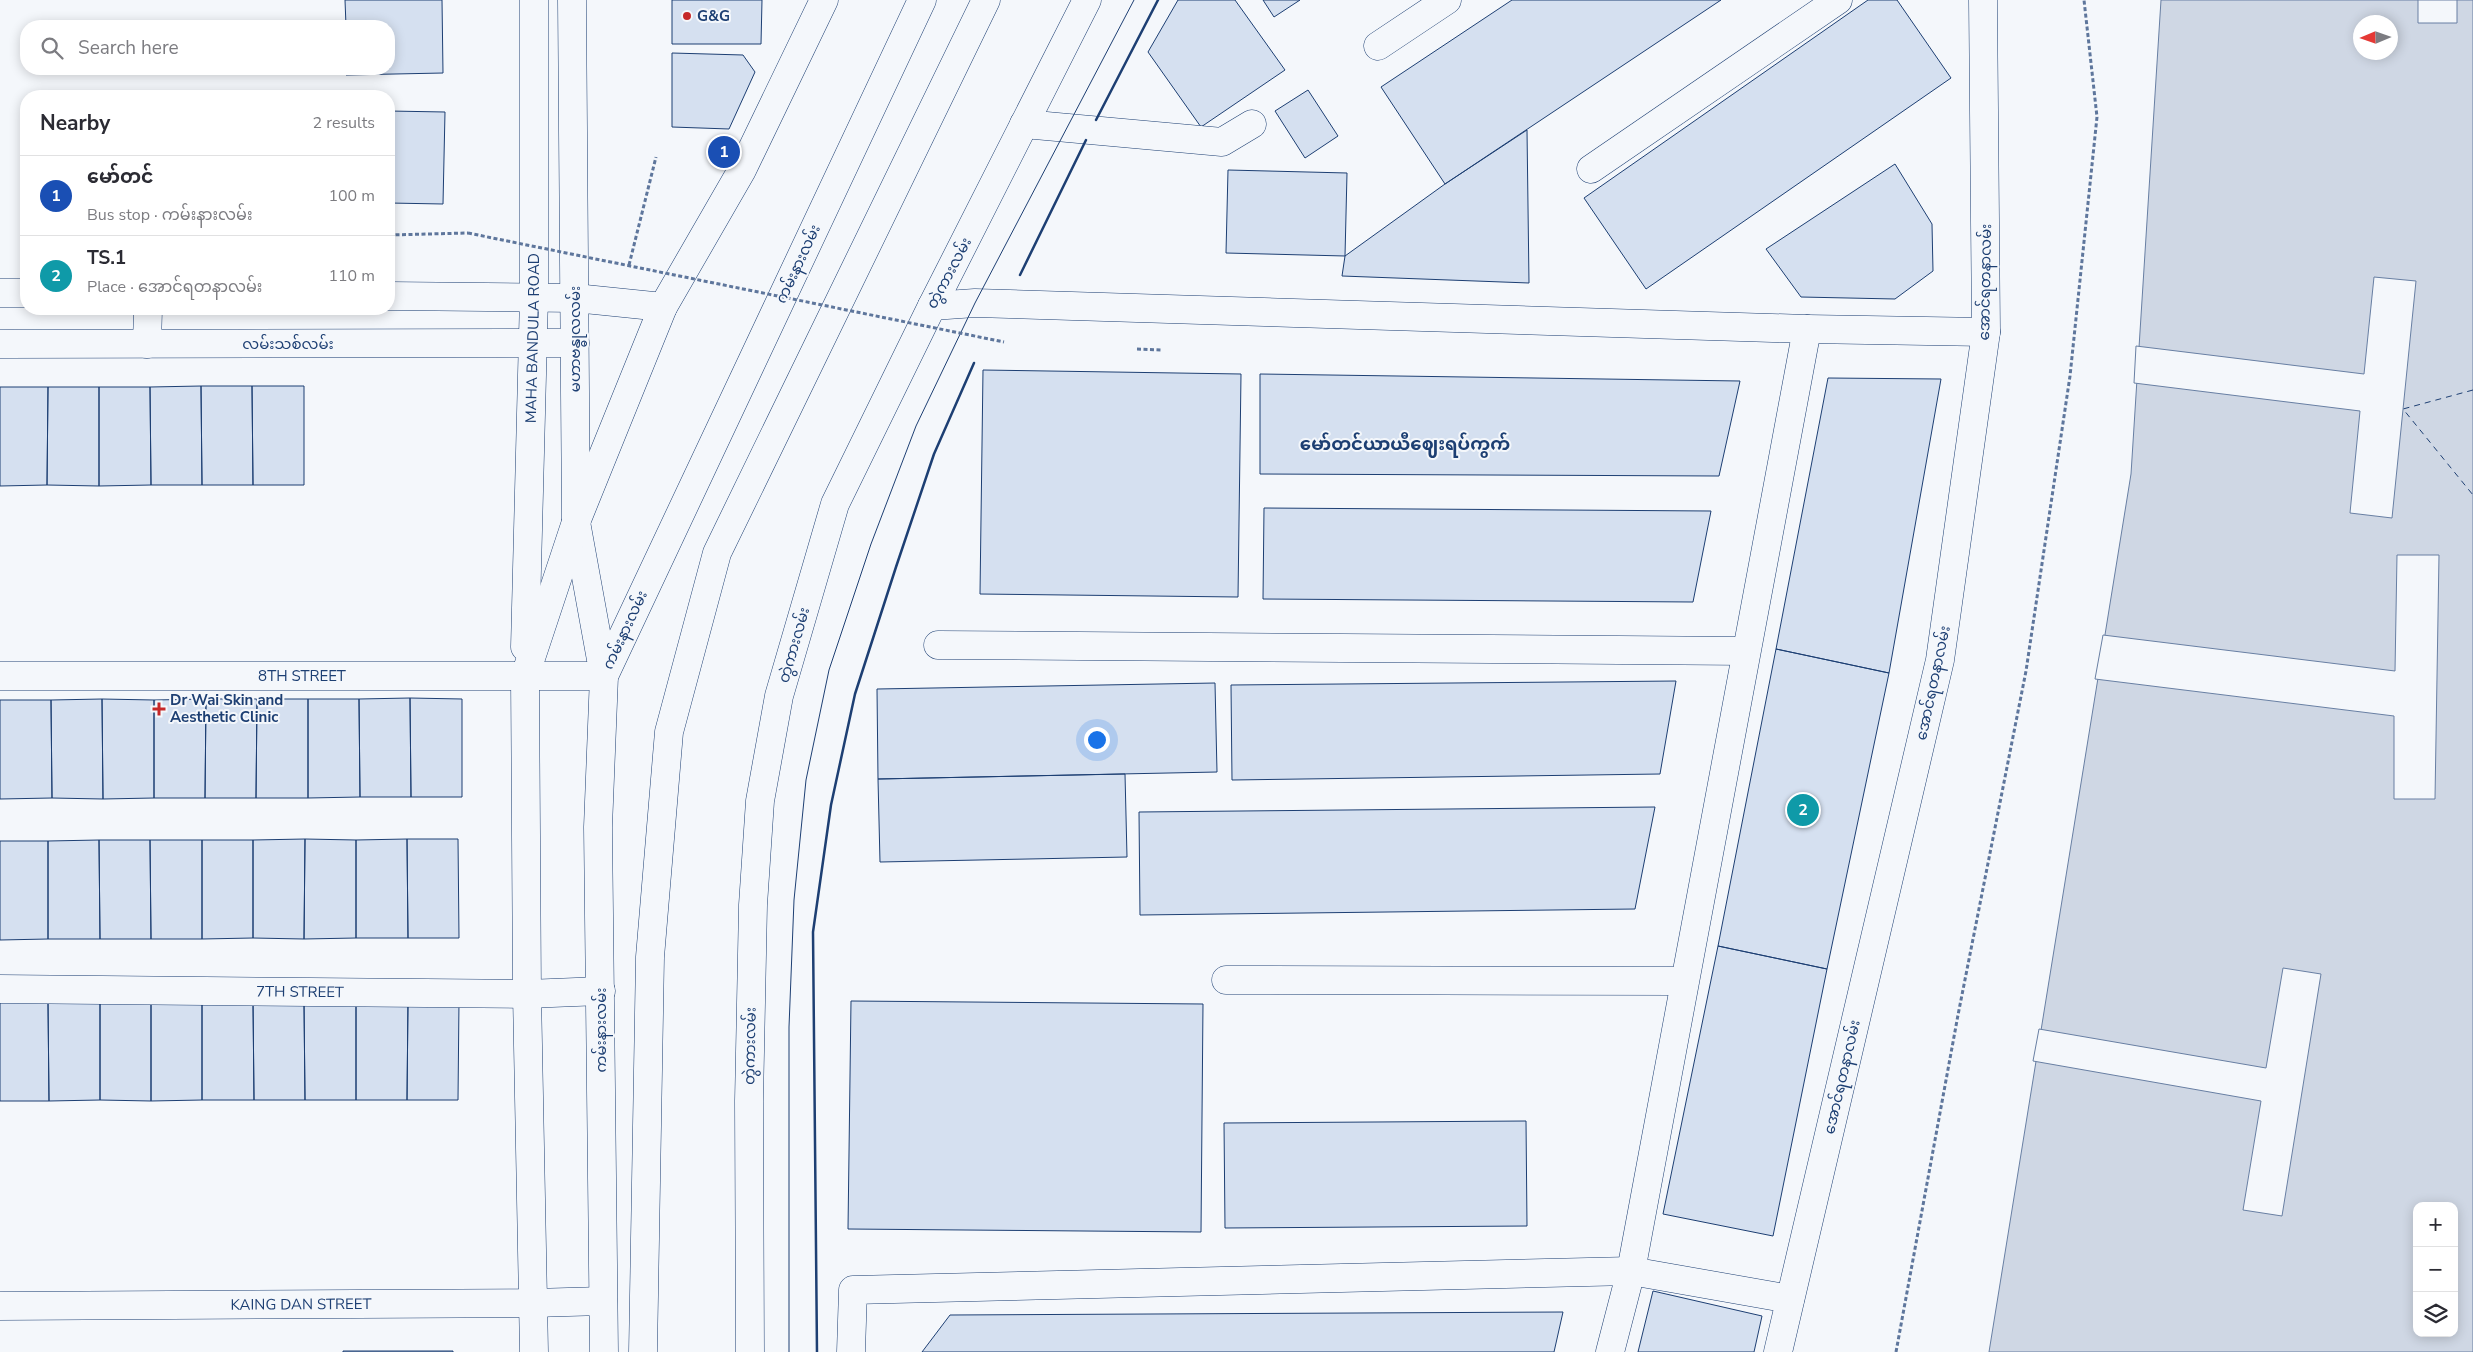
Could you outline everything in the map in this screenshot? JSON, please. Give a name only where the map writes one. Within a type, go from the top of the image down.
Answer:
[{"type":"main road","name":"MAHA BANDULA ROAD","points":[[524,676],[534,297],[534,0]]},
{"type":"main road","name":"မဟာဗန္ဓုလလမ်း","points":[[572,0],[576,522],[604,676]]},
{"type":"main road","points":[[534,1352],[527,994],[524,676],[576,522],[663,307],[742,170],[824,0]]},
{"type":"main road","name":"ကမ်းနားလမ်း","points":[[604,1352],[598,827],[604,676],[922,0]]},
{"type":"main road","points":[[643,1352],[650,958],[669,732],[717,553],[986,0]]},
{"type":"main road","name":"တွဲကားလမ်း","points":[[750,1352],[749,1101],[753,904],[760,801],[779,696],[835,504],[932,306],[1087,0]]},
{"type":"main road","points":[[1378,46],[1447,0]]},
{"type":"main road","points":[[1591,169],[1838,0]]},
{"type":"main road","name":"အောင်ရတနာလမ်း","points":[[1778,1352],[1940,660],[1986,332],[1983,0]]},
{"type":"main road","points":[[1024,124],[1222,142],[1252,124]]},
{"type":"main road","points":[[0,293],[20,293]]},
{"type":"main road","points":[[395,296],[575,298],[663,307]]},
{"type":"main road","points":[[932,306],[984,303],[1807,329],[1986,332]]},
{"type":"main road","points":[[147,344],[148,315]]},
{"type":"main road","points":[[1610,1352],[1631,1271],[1807,329]]},
{"type":"main road","name":"လမ်းသစ်လမ်း","points":[[0,344],[575,343]]},
{"type":"main road","points":[[938,645],[1746,651]]},
{"type":"main road","name":"8TH STREET","points":[[0,676],[604,676]]},
{"type":"main road","points":[[1226,980],[1684,981]]},
{"type":"main road","name":"7TH STREET","points":[[0,989],[527,994],[601,991]]},
{"type":"main road","points":[[851,1352],[853,1290],[1631,1271],[1790,1299]]},
{"type":"main road","name":"KAING DAN STREET","points":[[0,1306],[603,1301]]},
{"type":"path","points":[[1896,1352],[1958,1016],[2026,671],[2070,376],[2098,117],[2084,0]]},
{"type":"path","points":[[629,265],[656,157]]},
{"type":"path","points":[[395,235],[468,232],[1004,342]]},
{"type":"shaded area","points":[[2161,0],[2473,0],[2473,1352],[1989,1352],[2131,474]]},
{"type":"pier","points":[[2418,0],[2457,0],[2457,23],[2418,23]]},
{"type":"pier","points":[[2374,277],[2416,281],[2392,518],[2350,513],[2360,411],[2134,383],[2136,346],[2364,374]]},
{"type":"pier","points":[[2397,555],[2439,555],[2435,799],[2394,799],[2394,716],[2095,679],[2103,635],[2395,671]]},
{"type":"pier","points":[[2283,968],[2321,974],[2282,1216],[2243,1210],[2261,1101],[2033,1061],[2039,1029],[2266,1068]]},
{"type":"building","points":[[345,0],[442,0],[443,73],[395,74],[395,20],[346,20]]},
{"type":"building","points":[[672,0],[762,0],[761,44],[672,44]]},
{"type":"building","points":[[1178,0],[1235,0],[1285,70],[1201,127],[1148,52]]},
{"type":"building","points":[[1263,0],[1300,0],[1274,17]]},
{"type":"building","points":[[1512,0],[1721,0],[1445,184],[1381,87]]},
{"type":"building","points":[[1868,0],[1897,0],[1951,78],[1646,289],[1584,198]]},
{"type":"building","points":[[672,53],[743,55],[755,72],[729,129],[672,127]]},
{"type":"building","points":[[1308,90],[1338,136],[1305,158],[1275,111]]},
{"type":"building","points":[[395,111],[445,112],[443,204],[395,203]]},
{"type":"building","points":[[1527,130],[1529,283],[1342,276],[1345,256],[1445,184]]},
{"type":"building","points":[[1895,164],[1932,224],[1933,271],[1895,299],[1801,297],[1766,249]]},
{"type":"building","points":[[1228,170],[1347,173],[1345,256],[1226,253]]},
{"type":"building","points":[[983,370],[1241,374],[1238,597],[980,594]]},
{"type":"building","points":[[1260,374],[1740,381],[1719,476],[1260,474]]},
{"type":"building","points":[[1828,378],[1941,379],[1889,673],[1776,649]]},
{"type":"building","points":[[201,386],[202,485],[151,485],[150,387]]},
{"type":"building","points":[[201,386],[252,386],[253,485],[202,485]]},
{"type":"building","points":[[252,386],[304,386],[304,485],[253,485]]},
{"type":"building","points":[[0,387],[48,387],[47,485],[0,486]]},
{"type":"building","points":[[48,387],[99,387],[99,486],[47,485]]},
{"type":"building","points":[[99,387],[150,387],[151,485],[99,486]]},
{"type":"building","points":[[1264,508],[1711,511],[1693,602],[1263,599]]},
{"type":"building","points":[[1776,649],[1889,673],[1827,969],[1718,946]]},
{"type":"building","points":[[1676,681],[1660,774],[1232,780],[1231,685]]},
{"type":"building","points":[[1215,683],[1217,772],[878,779],[877,689]]},
{"type":"building","points":[[410,698],[411,797],[360,797],[359,699]]},
{"type":"building","points":[[410,698],[462,699],[462,797],[411,797]]},
{"type":"building","points":[[102,699],[103,799],[52,798],[51,700]]},
{"type":"building","points":[[102,699],[154,700],[154,798],[103,799]]},
{"type":"building","points":[[206,699],[205,798],[154,798],[154,700]]},
{"type":"building","points":[[206,699],[257,699],[256,798],[205,798]]},
{"type":"building","points":[[257,699],[308,699],[308,798],[256,798]]},
{"type":"building","points":[[308,699],[359,699],[360,797],[308,798]]},
{"type":"building","points":[[0,700],[51,700],[52,798],[0,799]]},
{"type":"building","points":[[1125,774],[1127,857],[880,862],[878,779]]},
{"type":"building","points":[[1655,807],[1635,909],[1140,915],[1139,812]]},
{"type":"building","points":[[305,839],[304,939],[253,938],[253,840]]},
{"type":"building","points":[[305,839],[356,840],[356,938],[304,939]]},
{"type":"building","points":[[407,839],[408,938],[356,938],[356,840]]},
{"type":"building","points":[[407,839],[458,839],[459,938],[408,938]]},
{"type":"building","points":[[99,840],[100,939],[48,939],[48,841]]},
{"type":"building","points":[[99,840],[150,840],[151,939],[100,939]]},
{"type":"building","points":[[150,840],[202,840],[202,939],[151,939]]},
{"type":"building","points":[[202,840],[253,840],[253,938],[202,939]]},
{"type":"building","points":[[0,841],[48,841],[48,939],[0,940]]},
{"type":"building","points":[[1718,946],[1827,969],[1773,1236],[1663,1214]]},
{"type":"building","points":[[151,1001],[151,1101],[100,1100],[100,1002]]},
{"type":"building","points":[[151,1001],[202,1002],[202,1100],[151,1101]]},
{"type":"building","points":[[253,1001],[254,1100],[202,1100],[202,1002]]},
{"type":"building","points":[[253,1001],[304,1002],[305,1100],[254,1100]]},
{"type":"building","points":[[356,1001],[356,1100],[305,1100],[304,1002]]},
{"type":"building","points":[[356,1001],[408,1001],[407,1100],[356,1100]]},
{"type":"building","points":[[408,1001],[459,1001],[458,1100],[407,1100]]},
{"type":"building","points":[[851,1001],[1203,1004],[1201,1232],[848,1229]]},
{"type":"building","points":[[0,1002],[48,1002],[49,1101],[0,1101]]},
{"type":"building","points":[[48,1002],[100,1002],[100,1100],[49,1101]]},
{"type":"building","points":[[1526,1121],[1527,1226],[1225,1228],[1224,1123]]},
{"type":"building","points":[[1653,1291],[1762,1316],[1754,1352],[1638,1352]]},
{"type":"building","points":[[1563,1312],[1554,1352],[922,1352],[950,1315]]},
{"type":"building","points":[[453,1351],[453,1352],[343,1352]]},
{"type":"ferry route","points":[[2473,390],[2403,409],[2473,495]]},
{"type":"tram line","points":[[789,1352],[789,1027],[794,900],[806,780],[829,670],[871,544],[916,426],[975,303],[1134,0]]},
{"type":"wall","points":[[1096,120],[1158,0]]},
{"type":"wall","points":[[1020,275],[1086,140]]},
{"type":"wall","points":[[817,1352],[813,932],[831,805],[855,694],[896,567],[934,454],[974,363]]},
{"type":"place","name":"G&G","points":[[687,16]]},
{"type":"place","name":"မော်တင်","points":[[724,152]]},
{"type":"place","name":"Dr Wai Skin and Aesthetic Clinic","points":[[159,709]]},
{"type":"place","name":"TS.1","points":[[1803,810]]},
{"type":"district","name":"မော်တင်ယာယီဈေးရပ်ကွက်","points":[[1405,444]]}]
